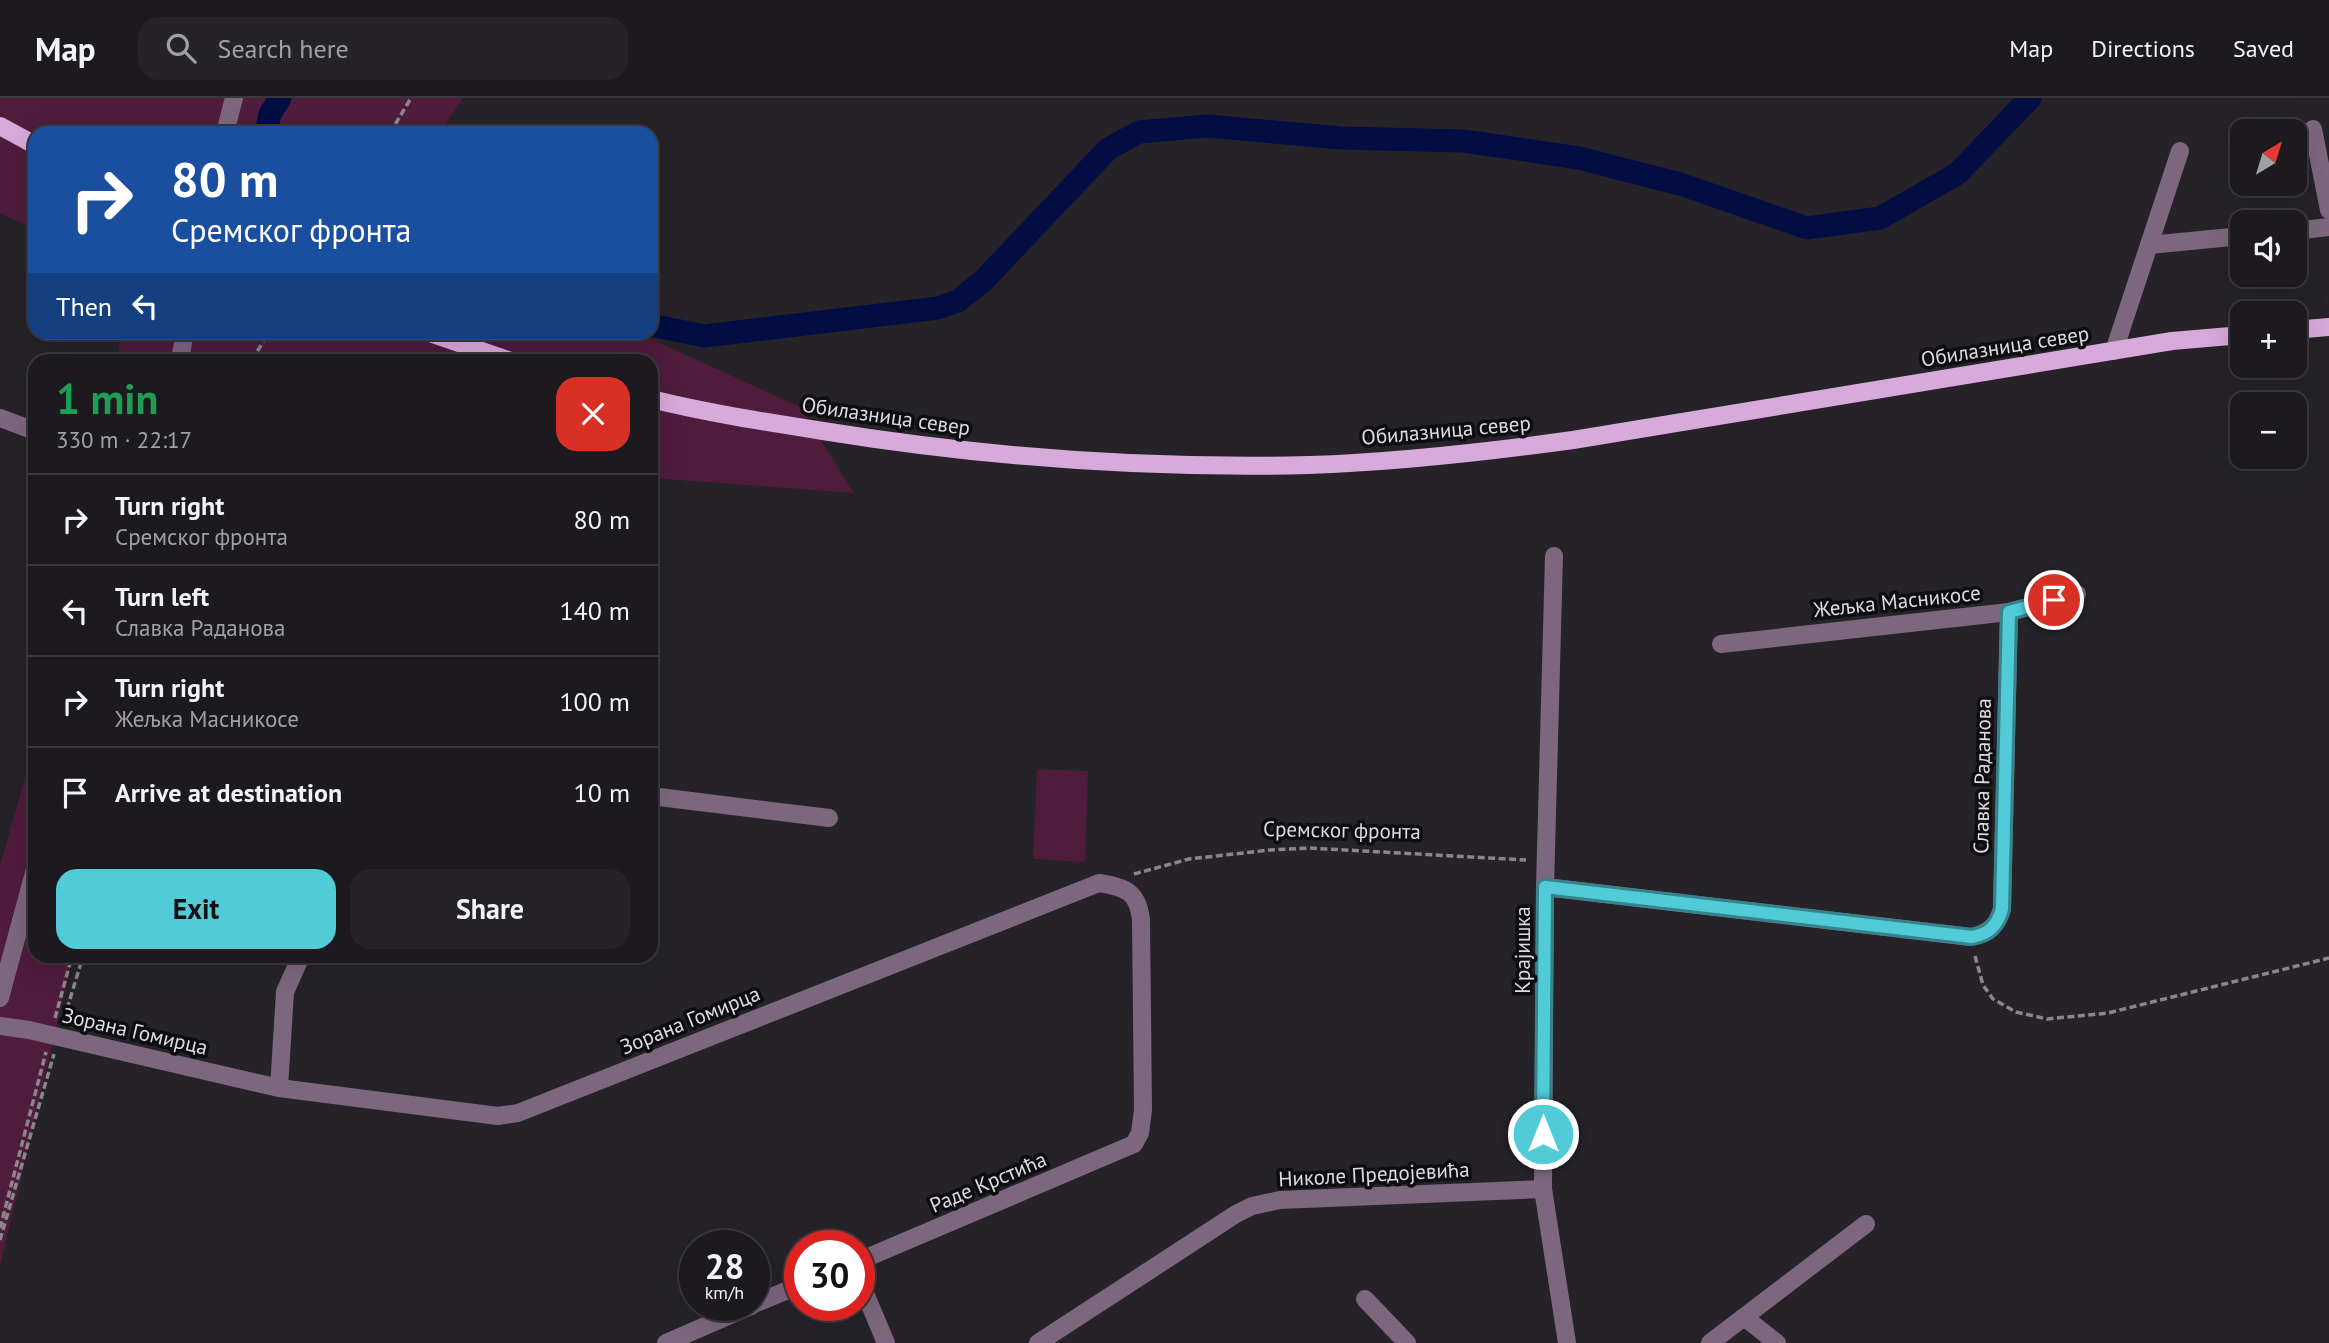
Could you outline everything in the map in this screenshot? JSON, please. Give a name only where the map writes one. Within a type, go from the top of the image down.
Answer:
[{"type":"main road","points":[[0,126],[28,141]]},
{"type":"main road","points":[[2307,330],[2329,327]]},
{"type":"main road","name":"Обилазница север","points":[[658,401],[707,412],[901,444],[1021,457],[1186,465],[1311,465],[1486,452],[1573,440],[2172,341],[2230,336]]},
{"type":"main road","points":[[450,340],[491,354]]},
{"type":"street","points":[[227,126],[234,98]]},
{"type":"street","points":[[2313,129],[2329,210]]},
{"type":"street","points":[[2115,351],[2180,151]]},
{"type":"street","points":[[2307,230],[2329,227]]},
{"type":"street","points":[[2149,246],[2230,237]]},
{"type":"street","points":[[0,418],[28,428]]},
{"type":"street","name":"Крајишка","points":[[1554,556],[1545,887],[1543,1189],[1567,1343]]},
{"type":"street","name":"Жељка Масникосе","points":[[1721,644],[2009,612],[2077,594]]},
{"type":"street","name":"Славка Раданова","points":[[1978,936],[1993,929],[2002,909],[2009,612]]},
{"type":"street","points":[[658,797],[829,818]]},
{"type":"street","name":"Зорана Гомирца","points":[[0,1026],[55,1036],[279,1088],[498,1116],[518,1113],[1099,883]]},
{"type":"street","name":"Раде Крстића","points":[[875,1254],[1134,1144],[1140,1133],[1143,1110],[1139,904],[1129,892],[1118,886],[1099,883]]},
{"type":"street","points":[[1545,887],[1978,936]]},
{"type":"street","points":[[0,998],[28,895]]},
{"type":"street","points":[[279,1088],[285,992],[298,963]]},
{"type":"street","name":"Николе Предојевића","points":[[1038,1343],[1252,1206],[1280,1200],[1543,1189]]},
{"type":"street","points":[[1710,1343],[1866,1224]]},
{"type":"street","points":[[1366,1299],[1408,1343]]},
{"type":"street","points":[[875,1317],[886,1343]]},
{"type":"street","points":[[1744,1317],[1777,1343]]},
{"type":"street","points":[[666,1343],[716,1321]]},
{"type":"path","points":[[394,126],[411,98]]},
{"type":"path","name":"Сремског фронта","points":[[1099,883],[1189,859],[1309,848],[1546,861]]},
{"type":"path","points":[[1978,936],[1976,966],[1983,985],[1993,999],[2017,1012],[2047,1019],[2108,1013],[2329,958]]},
{"type":"path","points":[[0,1240],[55,1036],[71,963]]},
{"type":"path","points":[[0,1228],[55,1036],[81,963]]},
{"type":"shaded area","points":[[0,98],[463,98],[445,126],[28,126],[28,227],[0,213]]},
{"type":"shaded area","points":[[120,340],[653,340],[800,407],[854,493],[658,479],[658,354],[119,354]]},
{"type":"shaded area","points":[[28,767],[28,963],[71,963],[0,1266],[0,866]]},
{"type":"shaded area","points":[[1037,769],[1088,771],[1085,862],[1033,859]]},
{"type":"waterway","points":[[267,126],[270,114],[280,98]]},
{"type":"waterway","points":[[658,326],[704,336],[938,308],[958,301],[984,280],[1108,149],[1139,132],[1207,126],[1341,138],[1464,141],[1579,158],[1680,184],[1807,228],[1880,218],[1957,174],[2030,98]]},
{"type":"route","points":[[1543,1134],[1545,887],[1972,937],[1993,929],[2002,909],[2009,612],[2054,600]]}]
